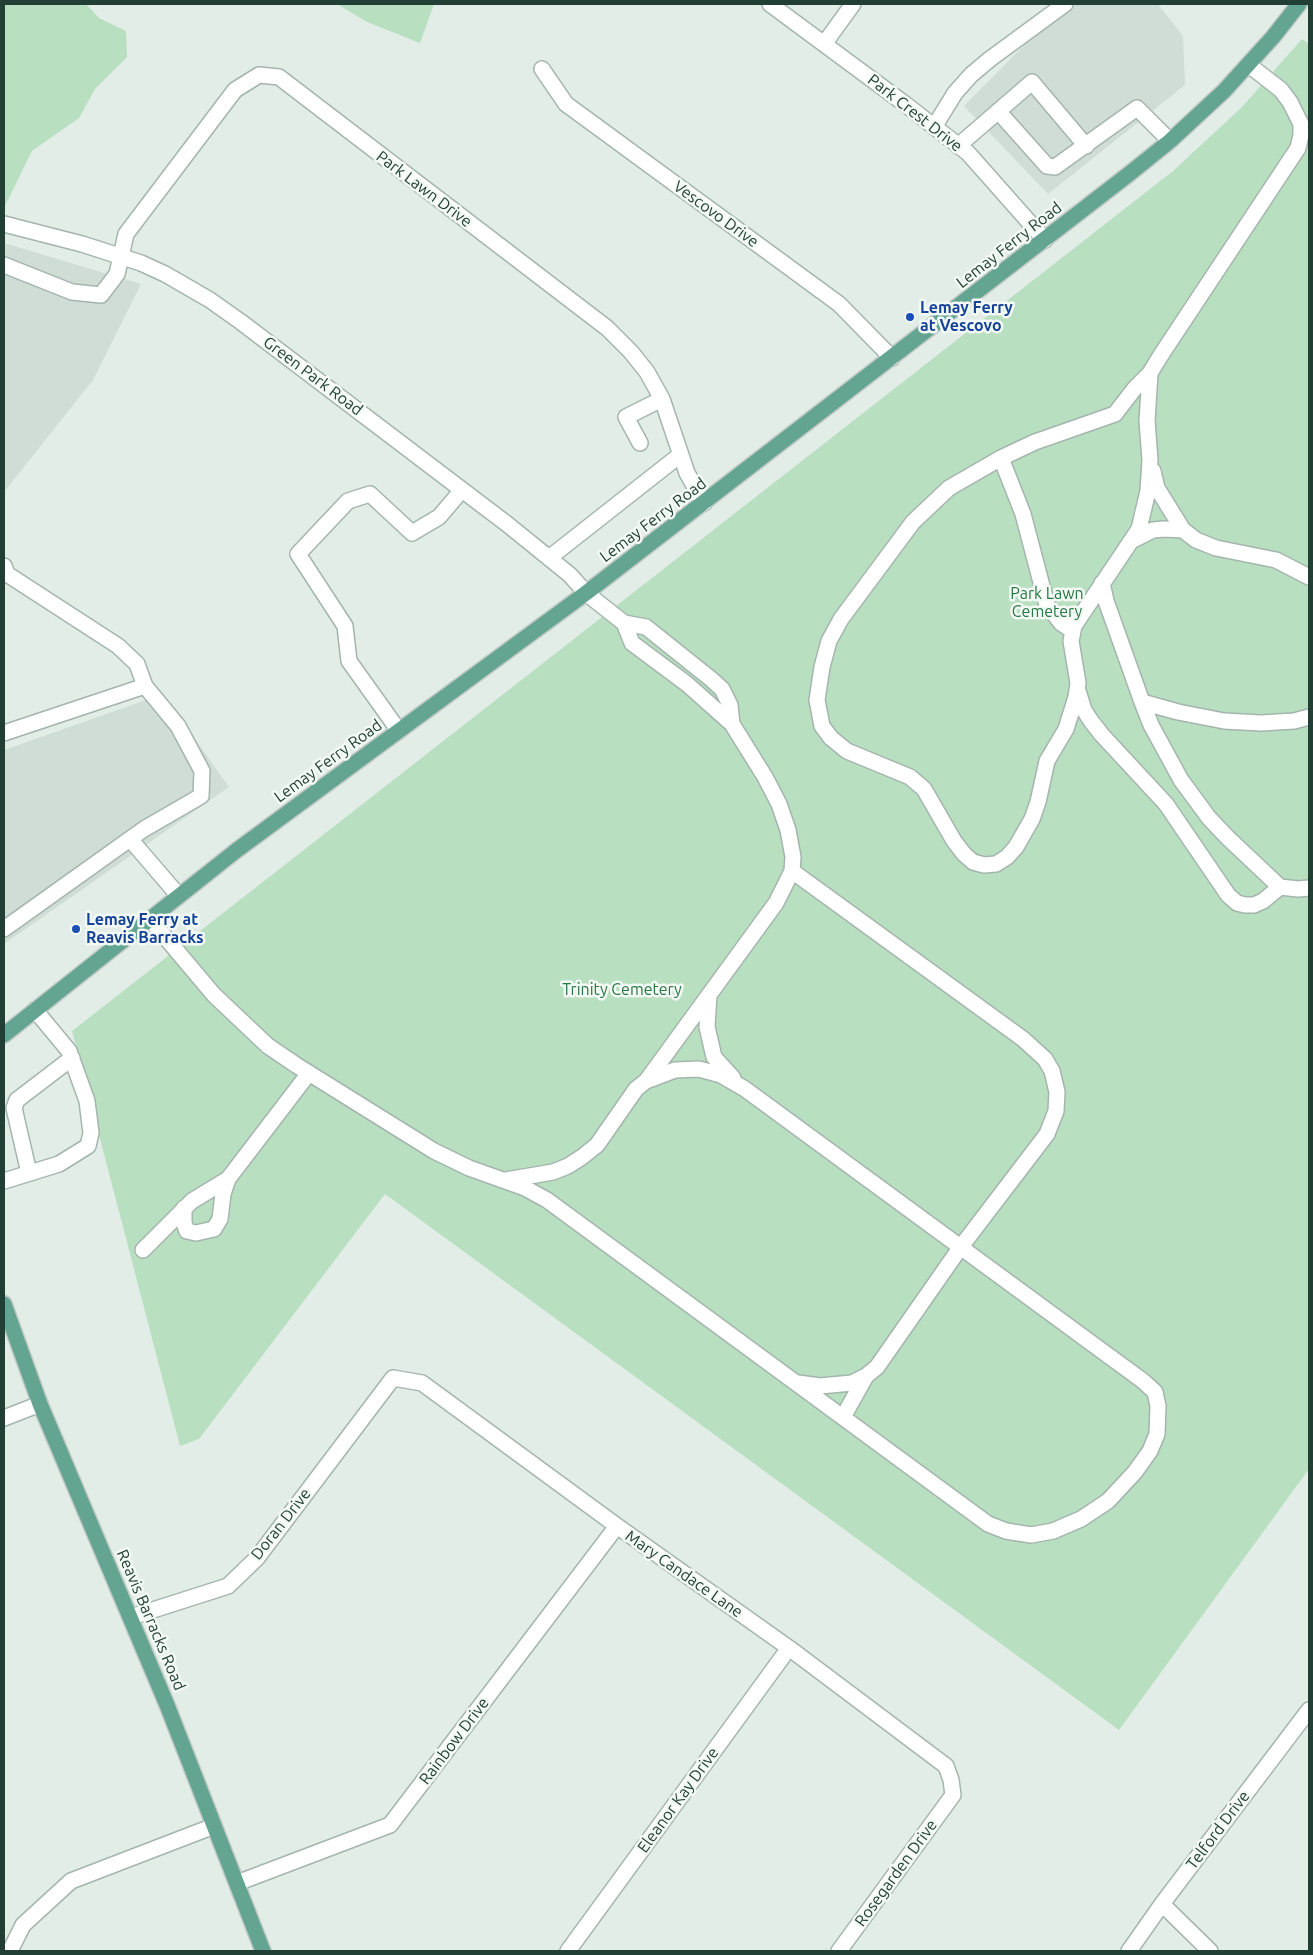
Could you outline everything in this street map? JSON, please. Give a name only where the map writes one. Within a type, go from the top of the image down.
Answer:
[{"type":"main road","name":"Lemay Ferry Road","points":[[6,1032],[178,895],[314,792],[400,731],[704,504],[1170,141],[1249,65],[1299,4]]},
{"type":"main road","name":"Reavis Barracks Road","points":[[4,1304],[40,1404],[167,1705],[262,1951]]},
{"type":"street","name":"Park Crest Drive","points":[[770,4],[968,154],[1045,240]]},
{"type":"street","points":[[824,44],[853,4]]},
{"type":"street","points":[[934,127],[955,93],[971,75],[1066,4]]},
{"type":"street","points":[[1077,688],[1069,722],[1047,761],[1038,802],[1032,819],[1016,847],[1007,857],[996,864],[984,865],[974,862],[964,854],[954,841],[924,789],[910,777],[847,751],[831,738],[822,726],[817,700],[822,667],[829,642],[840,620],[913,522],[932,503],[949,488],[1001,458],[1035,442],[1115,414],[1135,388],[1150,373],[1298,148],[1301,124],[1290,102],[1281,90],[1249,65]]},
{"type":"street","name":"Vescovo Drive","points":[[542,69],[566,104],[839,304],[892,358]]},
{"type":"street","name":"Park Lawn Drive","points":[[4,265],[72,292],[102,295],[117,274],[126,234],[236,90],[259,75],[279,78],[607,328],[631,352],[647,372],[662,399],[687,473],[704,504]]},
{"type":"street","points":[[958,146],[1032,82],[1086,146]]},
{"type":"street","points":[[998,111],[1047,166],[1054,167],[1137,108],[1170,141]]},
{"type":"street","name":"Green Park Road","points":[[4,224],[120,256],[165,274],[210,300],[570,574],[586,593],[624,623]]},
{"type":"street","points":[[1150,373],[1147,422],[1150,460],[1148,491],[1144,511],[1139,529],[1133,540],[1074,626],[1071,642],[1077,688],[1084,710],[1091,721],[1166,804],[1228,895],[1237,903],[1254,905],[1263,902],[1280,887]]},
{"type":"street","points":[[640,443],[626,417],[662,399]]},
{"type":"street","points":[[549,558],[680,455]]},
{"type":"street","points":[[1001,458],[1023,514],[1047,605],[1061,623],[1073,631]]},
{"type":"street","points":[[1150,460],[1157,488],[1183,530],[1196,540],[1216,548],[1276,560],[1309,577]]},
{"type":"street","points":[[400,731],[349,661],[345,626],[298,554],[348,501],[370,494],[412,533],[439,517],[462,490]]},
{"type":"street","points":[[1133,540],[1152,530],[1183,530]]},
{"type":"street","points":[[4,566],[7,574],[118,646],[137,664],[145,686],[178,726],[202,771],[201,796],[130,839],[4,929]]},
{"type":"street","points":[[1102,583],[1106,601],[1142,702],[1169,758],[1194,799],[1228,838],[1280,887],[1309,888]]},
{"type":"street","points":[[506,1180],[553,1172],[568,1166],[597,1145],[636,1089],[646,1081],[776,903],[792,871],[793,857],[788,830],[779,804],[732,724],[687,684],[632,643],[624,623]]},
{"type":"street","points":[[624,623],[646,627],[711,679],[722,690],[730,705],[732,724]]},
{"type":"street","points":[[4,733],[145,686]]},
{"type":"street","points":[[1142,702],[1178,712],[1224,721],[1261,723],[1294,721],[1309,716]]},
{"type":"street","points":[[130,839],[178,895]]},
{"type":"street","points":[[792,871],[1023,1040],[1045,1059],[1052,1071],[1057,1092],[1056,1111],[1047,1134],[960,1248],[877,1367],[866,1376],[852,1383],[820,1386],[797,1383]]},
{"type":"street","points":[[150,919],[214,995],[268,1046],[309,1074],[434,1150],[469,1168],[506,1180],[547,1200],[988,1524],[1006,1531],[1031,1535],[1053,1531],[1082,1519],[1108,1501],[1135,1472],[1150,1451],[1157,1434],[1159,1417],[1155,1392],[1143,1382],[745,1089],[721,1075],[699,1069],[675,1070],[646,1081]]},
{"type":"street","points":[[709,995],[707,1027],[714,1057],[745,1089]]},
{"type":"street","points":[[4,1181],[59,1164],[88,1146],[91,1133],[87,1101],[69,1051],[35,1010]]},
{"type":"street","points":[[29,1173],[14,1108],[17,1100],[72,1058]]},
{"type":"street","points":[[184,1208],[184,1223],[187,1231],[196,1233],[214,1229],[220,1218],[223,1194],[228,1179],[309,1074]]},
{"type":"street","points":[[144,1250],[184,1208],[201,1194],[228,1179]]},
{"type":"street","points":[[843,1417],[866,1376]]},
{"type":"street","name":"Mary Candace Lane","points":[[393,1378],[422,1383],[617,1526],[789,1648],[946,1766],[951,1780],[953,1795]]},
{"type":"street","name":"Doran Drive","points":[[130,1617],[228,1586],[257,1558],[393,1378]]},
{"type":"street","points":[[4,1418],[40,1404]]},
{"type":"street","name":"Rainbow Drive","points":[[237,1883],[390,1825],[617,1526]]},
{"type":"street","name":"Eleanor Kay Drive","points":[[568,1951],[789,1648]]},
{"type":"street","name":"Telford Drive","points":[[1130,1951],[1162,1904],[1309,1710]]},
{"type":"street","name":"Rosegarden Drive","points":[[839,1951],[953,1795]]},
{"type":"street","points":[[10,1951],[23,1925],[71,1881],[214,1826]]},
{"type":"street","points":[[1162,1904],[1210,1951]]},
{"type":"shaded area","points":[[1076,4],[1158,4],[1183,36],[1185,85],[1048,194],[964,106],[1032,37]]},
{"type":"shaded area","points":[[4,243],[141,284],[93,380],[4,492]]},
{"type":"shaded area","points":[[163,694],[229,787],[4,944],[4,750]]},
{"type":"green space","points":[[4,4],[86,4],[99,18],[126,31],[127,57],[95,89],[79,118],[32,151],[4,208]]},
{"type":"green space","points":[[337,4],[434,4],[420,43],[367,22]]},
{"type":"green space","name":"Trinity Cemetery","points":[[1302,39],[1309,44],[1309,1469],[1119,1730],[385,1194],[199,1439],[180,1446],[72,1031],[1173,171],[1242,107]]},
{"type":"place","name":"Lemay Ferry at Vescovo","points":[[910,317]]},
{"type":"place","name":"Lemay Ferry at Reavis Barracks","points":[[76,929]]},
{"type":"park label","name":"Park Lawn Cemetery","points":[[1047,603]]}]
